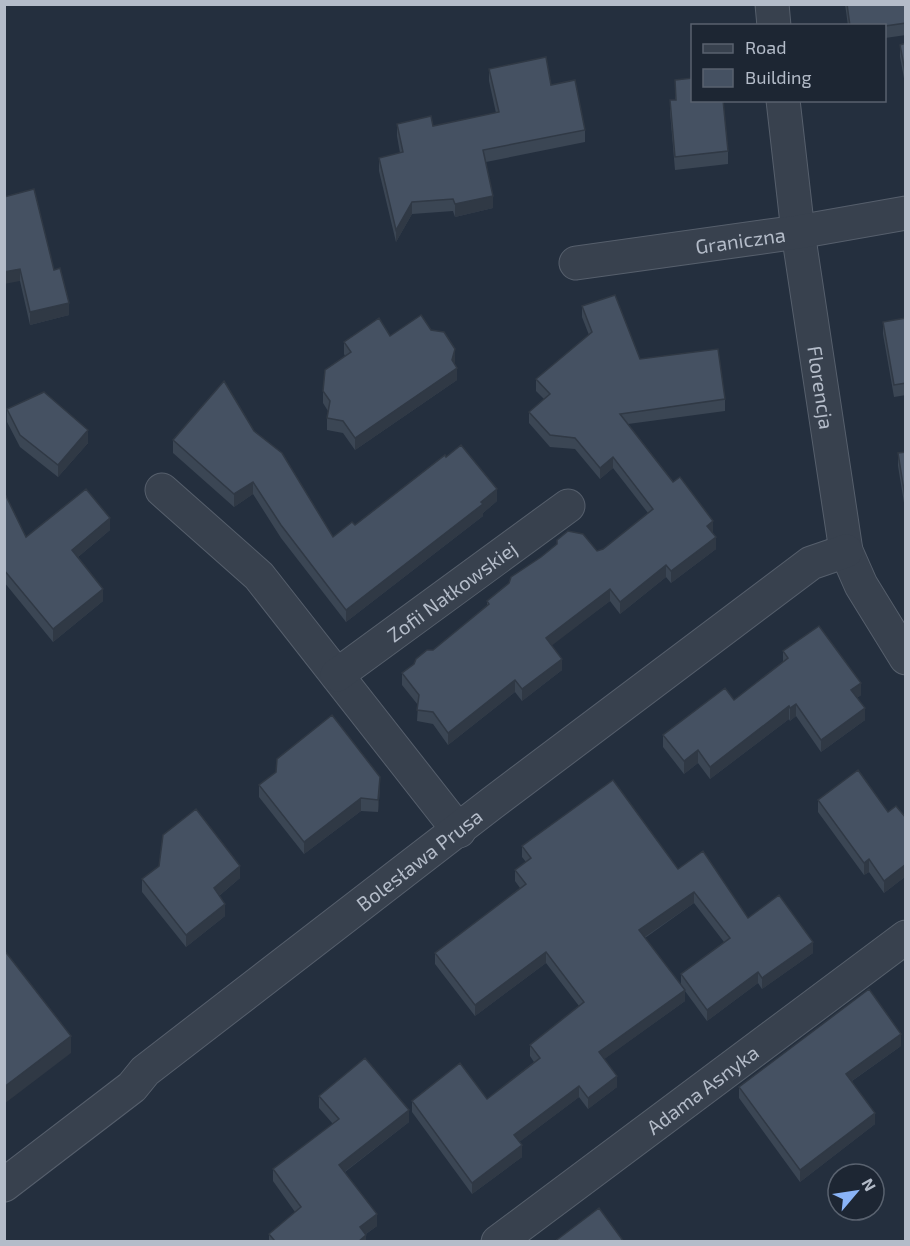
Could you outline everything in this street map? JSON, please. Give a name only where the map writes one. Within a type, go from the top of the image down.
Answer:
[{"type":"street","points":[[772,4],[774,24]]},
{"type":"street","name":"Florencja","points":[[783,102],[798,232],[846,551],[861,585],[906,658]]},
{"type":"street","name":"Graniczna","points":[[576,263],[798,232],[906,213]]},
{"type":"street","points":[[162,490],[259,576],[459,831]]},
{"type":"street","name":"Zofii Nałkowskiej","points":[[337,675],[568,506]]},
{"type":"street","name":"Bolesława Prusa","points":[[4,1185],[132,1087],[145,1071],[459,831],[491,804],[810,563],[846,551]]},
{"type":"street","name":"Adama Asnyka","points":[[498,1242],[906,937]]},
{"type":"building","points":[[847,4],[906,4],[906,23],[886,26],[886,24],[850,24]]},
{"type":"building","points":[[906,43],[906,77],[900,45]]},
{"type":"building","points":[[546,57],[551,85],[575,80],[585,130],[483,150],[493,196],[455,204],[453,199],[412,202],[396,230],[379,158],[403,152],[397,124],[431,116],[433,126],[499,112],[489,69]]},
{"type":"building","points":[[691,78],[691,102],[723,102],[728,151],[675,157],[670,100],[676,100],[675,80]]},
{"type":"building","points":[[34,189],[54,270],[60,268],[69,303],[30,312],[20,269],[4,272],[4,197]]},
{"type":"building","points":[[615,295],[640,359],[718,349],[725,399],[620,414],[673,482],[680,477],[713,521],[707,526],[716,537],[671,571],[666,565],[620,602],[610,589],[546,638],[562,659],[522,689],[515,680],[448,733],[433,712],[417,710],[419,695],[402,673],[427,650],[433,650],[489,604],[487,601],[509,583],[511,577],[541,557],[568,531],[583,534],[597,551],[603,549],[653,509],[613,457],[600,468],[575,438],[550,435],[529,412],[550,394],[536,379],[592,332],[582,306]]},
{"type":"building","points":[[421,315],[431,330],[444,332],[455,349],[452,360],[457,368],[355,438],[343,421],[327,418],[330,401],[323,391],[325,370],[351,352],[344,342],[379,318],[390,336]]},
{"type":"building","points":[[906,318],[906,383],[894,385],[883,322]]},
{"type":"building","points":[[224,381],[254,431],[282,453],[333,537],[352,522],[355,525],[461,445],[497,489],[481,502],[483,504],[346,610],[281,525],[253,482],[234,494],[173,440]]},
{"type":"building","points":[[44,392],[88,430],[58,465],[20,435],[7,409]]},
{"type":"building","points":[[906,452],[906,503],[898,453]]},
{"type":"building","points":[[86,489],[110,518],[72,550],[103,589],[53,629],[4,570],[4,492],[26,537]]},
{"type":"building","points":[[819,626],[861,683],[851,690],[865,708],[821,740],[796,704],[790,708],[789,706],[710,767],[698,750],[684,761],[663,735],[725,688],[734,700],[788,658],[783,651]]},
{"type":"building","points":[[332,715],[380,777],[378,800],[361,798],[304,842],[259,785],[276,772],[277,759]]},
{"type":"building","points":[[858,770],[888,812],[896,806],[906,818],[906,864],[884,881],[869,859],[864,863],[818,800]]},
{"type":"building","points":[[613,780],[678,869],[703,851],[748,918],[779,895],[813,942],[762,978],[758,972],[707,1010],[681,974],[730,938],[694,892],[639,930],[685,990],[599,1052],[617,1076],[588,1098],[579,1086],[514,1135],[522,1145],[472,1183],[412,1101],[460,1063],[487,1099],[540,1058],[530,1045],[584,1002],[546,952],[475,1005],[435,953],[526,884],[515,870],[531,858],[522,846]]},
{"type":"building","points":[[196,809],[240,866],[214,888],[225,904],[186,935],[142,879],[159,866],[163,835]]},
{"type":"building","points":[[4,950],[71,1036],[4,1087]]},
{"type":"building","points":[[869,989],[901,1034],[846,1074],[875,1113],[800,1170],[739,1087]]},
{"type":"building","points":[[365,1058],[409,1110],[339,1165],[377,1214],[360,1227],[366,1235],[358,1242],[272,1242],[274,1240],[269,1234],[301,1207],[273,1169],[339,1119],[319,1096]]},
{"type":"building","points":[[599,1208],[624,1242],[554,1242]]}]
